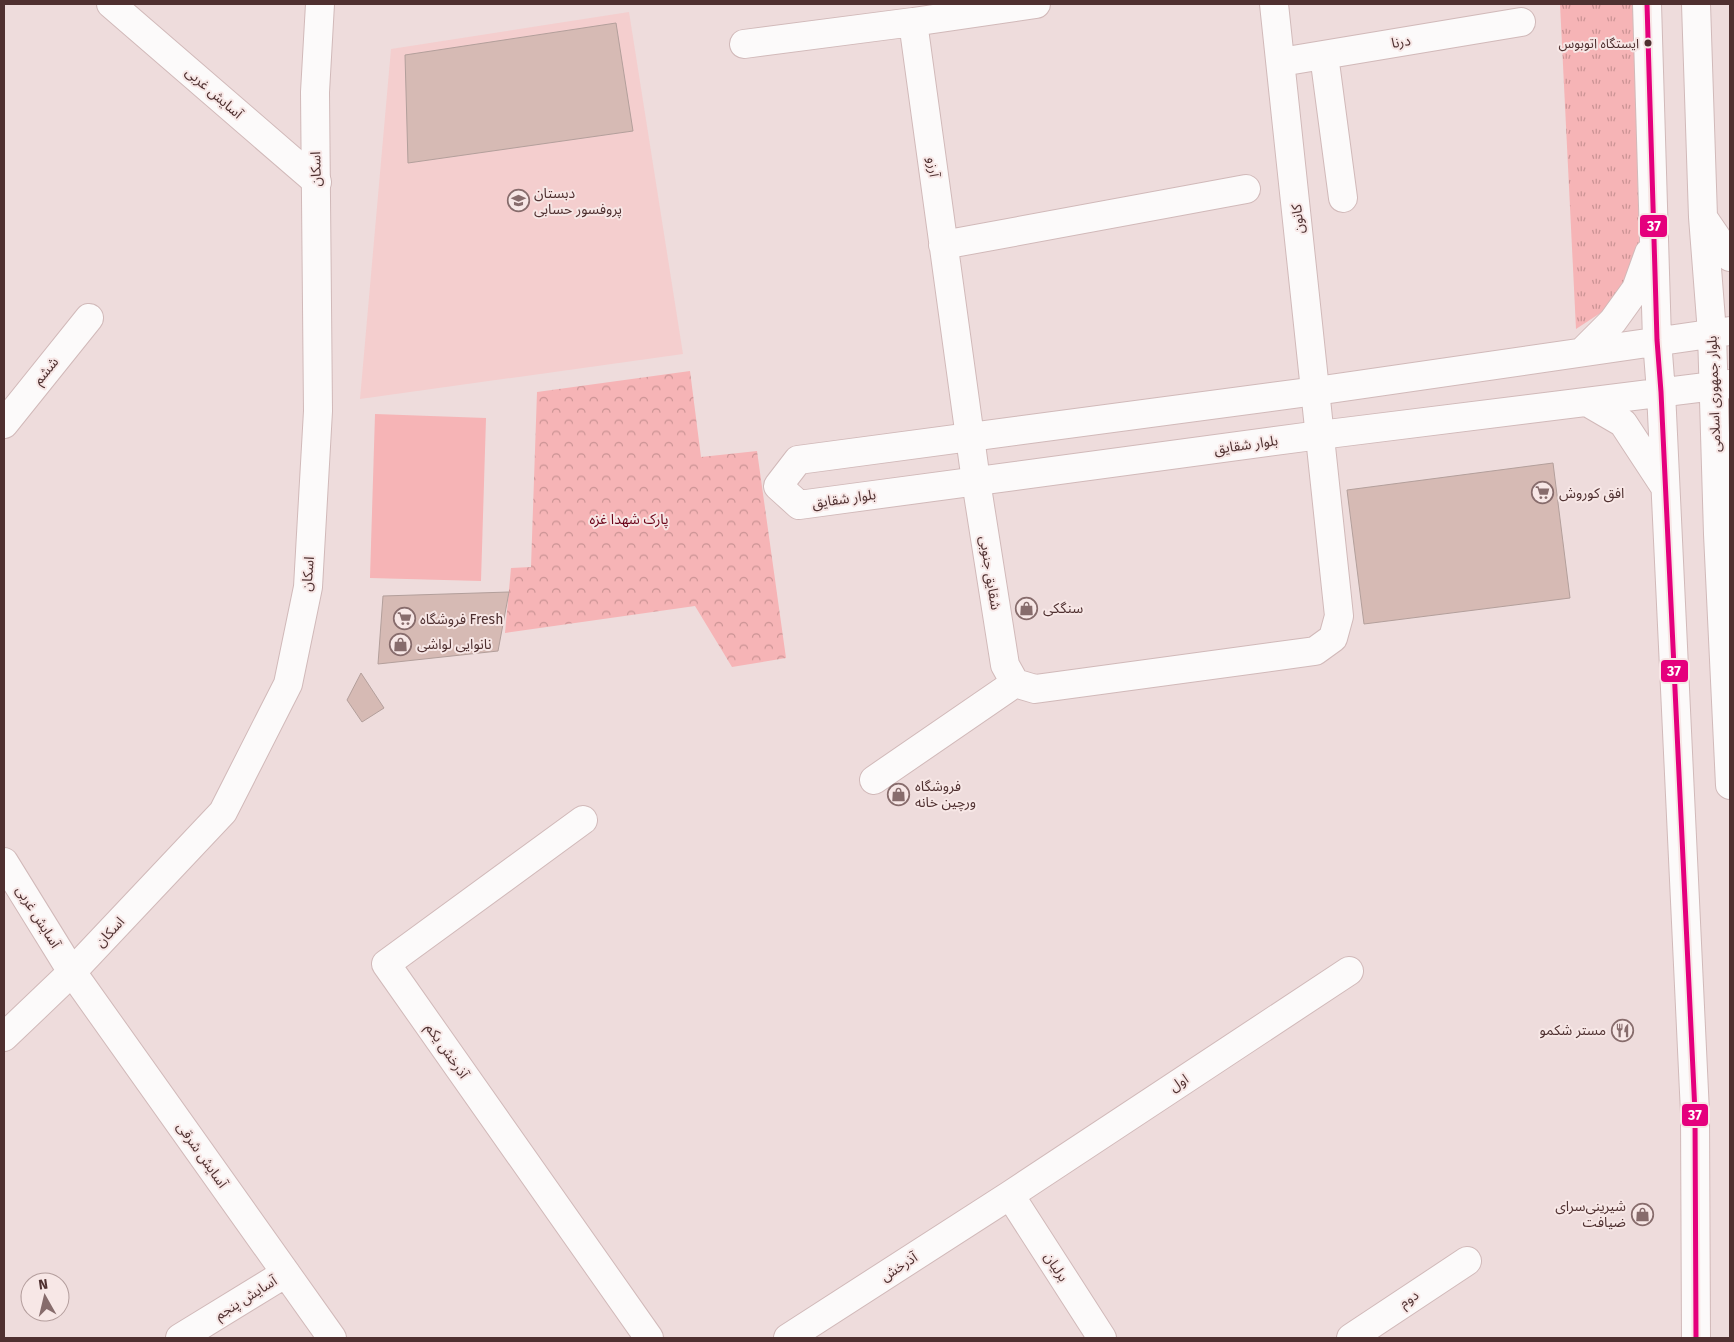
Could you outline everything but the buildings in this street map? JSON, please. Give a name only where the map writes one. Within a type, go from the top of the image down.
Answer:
[{"type":"street","name":"آسایش غربی","points":[[111,4],[317,182]]},
{"type":"street","name":"اسکان","points":[[4,1037],[72,972],[222,812],[288,684],[308,588],[318,411],[315,92],[320,4]]},
{"type":"street","points":[[744,44],[1036,4]]},
{"type":"street","name":"کانون","points":[[1274,4],[1320,435]]},
{"type":"street","points":[[1647,4],[1657,340],[1666,488],[1695,1113],[1696,1338]]},
{"type":"street","name":"بلوار جمهوری اسلامی","points":[[1696,4],[1703,218],[1721,332],[1722,385],[1716,481],[1730,785]]},
{"type":"street","name":"آرزو","points":[[913,22],[976,481]]},
{"type":"street","name":"درنا","points":[[1281,62],[1521,22]]},
{"type":"street","points":[[1324,55],[1343,198]]},
{"type":"street","points":[[944,245],[1246,189]]},
{"type":"street","points":[[1703,218],[1730,257]]},
{"type":"street","points":[[1582,352],[1613,321],[1636,289],[1654,238]]},
{"type":"street","name":"ششم","points":[[4,424],[89,318]]},
{"type":"street","name":"بلوار شقایق","points":[[1721,332],[1316,391],[798,460],[778,486],[799,505],[1320,435],[1722,385]]},
{"type":"street","points":[[1587,402],[1623,423],[1666,488]]},
{"type":"street","points":[[874,780],[1010,674],[1035,689],[1315,651],[1332,638],[1339,616],[1320,435]]},
{"type":"street","points":[[1716,481],[1730,447]]},
{"type":"street","name":"شقایق جنوبی","points":[[976,481],[1010,674]]},
{"type":"street","name":"آذرخش یکم","points":[[583,820],[386,964],[649,1338]]},
{"type":"street","name":"آسایش غربی","points":[[4,862],[72,972]]},
{"type":"street","name":"اول","points":[[1010,1195],[1349,971]]},
{"type":"street","name":"آسایش شرقی","points":[[72,972],[332,1338]]},
{"type":"street","name":"آذرخش","points":[[788,1338],[1010,1195]]},
{"type":"street","name":"برلیان","points":[[1010,1195],[1102,1338]]},
{"type":"street","name":"دوم","points":[[1351,1338],[1467,1261]]},
{"type":"street","name":"آسایش پنجم","points":[[180,1338],[286,1273]]},
{"type":"shaded area","name":"دبستان پروفسور حسابی","points":[[629,12],[683,354],[360,399],[391,49]]},
{"type":"green space","points":[[1560,4],[1634,4],[1639,243],[1625,281],[1608,308],[1576,329]]},
{"type":"green space","name":"پارک شهدا غزه","points":[[690,371],[701,457],[757,451],[786,658],[732,667],[695,606],[505,633],[511,568],[531,567],[537,392]]},
{"type":"green space","points":[[375,414],[486,418],[481,581],[370,578]]},
{"type":"transit line","name":"37","points":[[1647,4],[1657,340],[1695,1113],[1696,1338]]},
{"type":"place","name":"ایستگاه اتوبوس","points":[[1648,43]]},
{"type":"place","name":"دبستان پروفسور حسابی","points":[[518,201]]},
{"type":"place","name":"افق کوروش","points":[[1543,493]]},
{"type":"place","name":"سنگکی","points":[[1027,608]]},
{"type":"place","name":"فروشگاه Fresh","points":[[404,619]]},
{"type":"place","name":"نانوایی لواشی","points":[[401,644]]},
{"type":"place","name":"فروشگاه ورچین خانه","points":[[899,794]]},
{"type":"place","name":"مستر شکمو","points":[[1622,1030]]},
{"type":"place","name":"شیرینی‌سرای ضیافت","points":[[1642,1214]]}]
